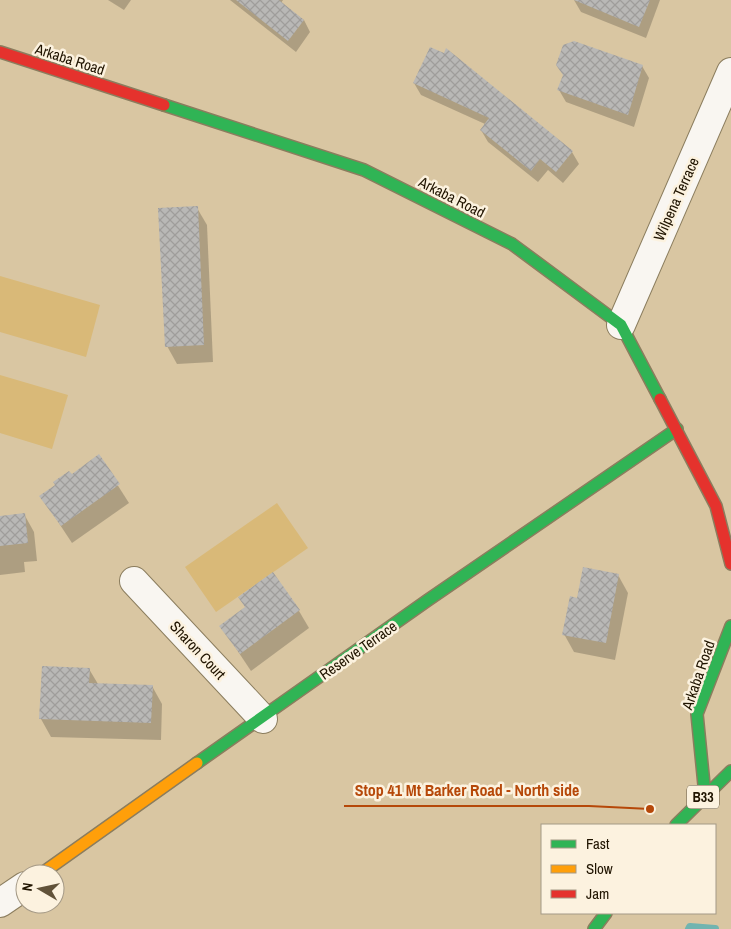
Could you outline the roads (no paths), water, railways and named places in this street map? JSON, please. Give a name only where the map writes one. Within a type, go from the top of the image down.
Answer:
[{"type":"street","name":"Arkaba Road","points":[[0,52],[364,170],[512,244],[621,325],[716,506],[731,564]]},
{"type":"street","name":"Wilpena Terrace","points":[[621,325],[731,72]]},
{"type":"street","name":"Reserve Terrace","points":[[55,864],[263,719],[428,600],[676,429]]},
{"type":"street","name":"Sharon Court","points":[[134,581],[263,719]]},
{"type":"street","name":"Arkaba Road","points":[[705,795],[697,714],[731,626]]},
{"type":"street","name":"B33","points":[[677,824],[731,771]]},
{"type":"street","points":[[0,903],[15,893]]},
{"type":"street","points":[[594,929],[605,914]]},
{"type":"waterway","points":[[689,929],[690,927],[715,929]]},
{"type":"place","name":"Stop 41 Mt Barker Road - North side","points":[[650,809]]}]
